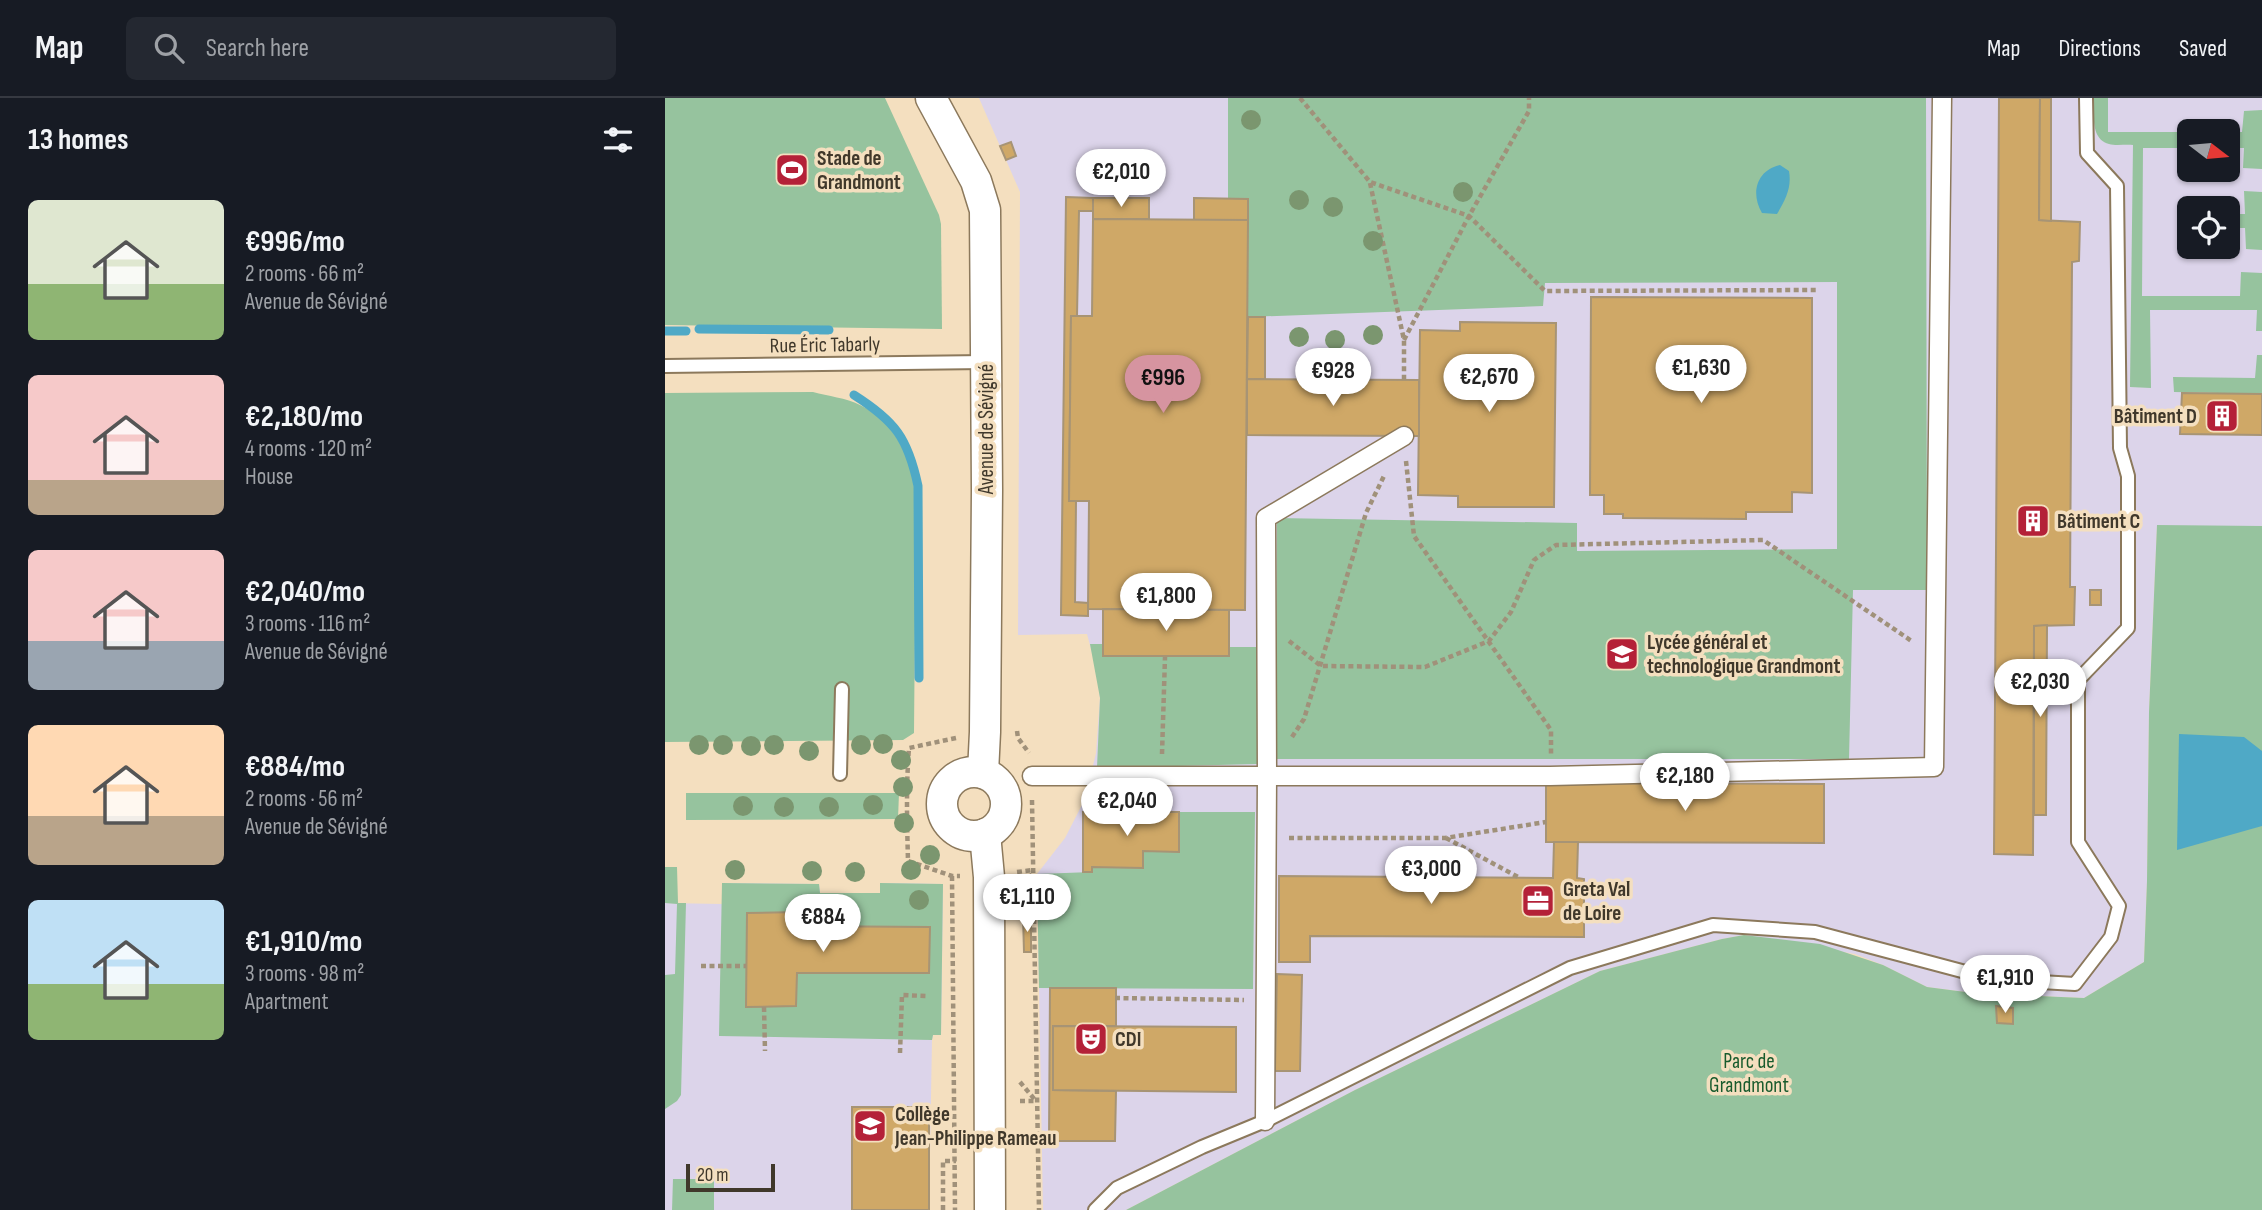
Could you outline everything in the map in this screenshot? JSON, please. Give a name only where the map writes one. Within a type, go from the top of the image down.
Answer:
[{"type":"street","name":"Avenue de Sévigné","points":[[931,98],[977,181],[985,209],[987,490],[983,773]]},
{"type":"street","points":[[1032,776],[1550,776],[1934,767],[1942,98]]},
{"type":"street","points":[[1265,1121],[1266,518],[1404,436]]},
{"type":"street","points":[[983,773],[999,784],[1004,793],[1006,803],[1001,822],[994,830],[985,834],[975,837],[964,835],[947,821],[942,804],[943,795],[951,782],[965,774],[983,773]]},
{"type":"street","points":[[985,834],[989,877],[990,1210]]},
{"type":"lane","points":[[1095,1210],[1117,1188],[1202,1147],[1265,1121],[1570,968],[1713,925],[1815,932],[1992,979],[2075,984],[2111,937],[2119,906],[2078,842],[2078,680],[2128,628],[2128,476],[2120,448],[2117,186],[2087,153],[2086,98]]},
{"type":"lane","name":"Rue Éric Tabarly","points":[[665,366],[985,362]]},
{"type":"lane","points":[[840,774],[842,689]]},
{"type":"path","points":[[1300,98],[1370,182],[1404,340],[1404,380]]},
{"type":"path","points":[[1404,340],[1469,216],[1529,111],[1529,98]]},
{"type":"path","points":[[1370,182],[1469,216],[1545,291],[1818,290]]},
{"type":"path","points":[[1404,436],[1414,536],[1551,730],[1550,776]]},
{"type":"path","points":[[1267,776],[1304,719],[1366,513],[1404,436]]},
{"type":"path","points":[[1266,624],[1321,666],[1425,667],[1489,641],[1511,612],[1534,560],[1556,545],[1763,540],[1916,644]]},
{"type":"path","points":[[1161,775],[1165,656]]},
{"type":"path","points":[[1017,733],[985,732],[909,748],[906,774],[908,862],[952,876],[989,877],[1033,870],[1017,904]]},
{"type":"path","points":[[1267,838],[1445,838],[1546,822]]},
{"type":"path","points":[[1445,838],[1518,877]]},
{"type":"path","points":[[952,876],[955,1210]]},
{"type":"path","points":[[701,966],[746,966]]},
{"type":"path","points":[[900,1053],[902,995],[926,996]]},
{"type":"path","points":[[1115,998],[1265,1001]]},
{"type":"path","points":[[764,1007],[765,1051]]},
{"type":"path","points":[[1020,1082],[1036,1101]]},
{"type":"path","points":[[943,1210],[943,1161],[962,1161]]},
{"type":"shaded area","name":"Lycée général et technologique Grandmont","points":[[979,98],[2262,98],[2262,526],[2157,526],[2149,712],[2144,962],[2084,998],[1973,993],[1927,987],[1855,954],[1744,935],[1722,939],[1600,971],[1355,1090],[1126,1210],[1043,1210],[1037,874],[1065,838],[1085,799],[1096,753],[1100,698],[1087,634],[1018,635],[1020,192]]},
{"type":"shaded area","points":[[722,883],[819,884],[820,893],[880,893],[880,883],[943,884],[941,1035],[933,1035],[932,1040],[929,1210],[665,1210],[665,903],[722,904]]},
{"type":"green space","name":"Stade de Grandmont","points":[[665,98],[885,98],[939,215],[942,329],[665,325]]},
{"type":"green space","points":[[1228,98],[1926,98],[1927,590],[1853,590],[1849,759],[1276,759],[1277,518],[1577,523],[1577,551],[1837,549],[1837,282],[1545,283],[1543,306],[1248,317],[1248,199],[1228,199]]},
{"type":"green space","points":[[2094,98],[2108,98],[2108,132],[2177,132],[2177,148],[2143,148],[2142,296],[2240,296],[2241,272],[2262,273],[2262,331],[2256,331],[2257,310],[2150,310],[2151,388],[2130,387],[2133,145],[2115,145],[2103,141],[2096,131]]},
{"type":"green space","points":[[2262,110],[2262,169],[2243,168],[2244,148],[2240,148],[2240,132],[2244,111]]},
{"type":"green space","points":[[2244,191],[2262,192],[2262,250],[2246,249],[2245,228],[2240,228],[2240,214],[2245,214]]},
{"type":"green space","points":[[2257,355],[2262,355],[2262,394],[2174,392],[2173,377],[2255,378]]},
{"type":"green space","points":[[813,392],[849,401],[874,413],[894,434],[908,460],[916,505],[914,733],[903,740],[665,742],[665,393]]},
{"type":"green space","name":"Parc de Grandmont","points":[[2157,525],[2262,526],[2262,1210],[1126,1210],[1355,1090],[1600,971],[1722,939],[1744,935],[1820,944],[1883,965],[1927,987],[1973,993],[2084,998],[2144,962],[2149,712]]},
{"type":"green space","points":[[1090,644],[1103,644],[1104,656],[1228,656],[1229,647],[1258,647],[1258,764],[1097,768],[1100,698]]},
{"type":"green space","points":[[686,793],[899,793],[898,819],[686,820]]},
{"type":"green space","points":[[1179,812],[1255,812],[1253,989],[1039,988],[1037,874],[1092,872],[1092,867],[1143,868],[1143,851],[1179,851]]},
{"type":"green space","points":[[665,867],[677,867],[678,903],[686,903],[681,1095],[665,1109],[665,975],[675,974],[677,904],[665,903]]},
{"type":"green space","points":[[722,883],[819,884],[820,893],[880,893],[880,883],[943,884],[941,1035],[933,1035],[932,1040],[719,1036]]},
{"type":"green space","points":[[673,1179],[714,1179],[714,1210],[672,1210]]},
{"type":"water","points":[[1780,165],[1789,171],[1787,194],[1777,214],[1762,213],[1757,198],[1758,183],[1766,172]]},
{"type":"water","points":[[2179,734],[2244,737],[2262,751],[2262,826],[2177,850]]},
{"type":"building","name":"Bâtiment C","points":[[1999,98],[2040,98],[2039,220],[2080,222],[2079,261],[2072,262],[2070,587],[2075,587],[2074,625],[2034,626],[2033,855],[1994,854]]},
{"type":"building","points":[[2040,98],[2051,98],[2051,221],[2039,220]]},
{"type":"building","points":[[1011,142],[1016,156],[1006,160],[1000,146]]},
{"type":"building","points":[[1066,197],[1093,198],[1093,211],[1079,211],[1077,316],[1071,316],[1069,501],[1076,501],[1075,602],[1088,603],[1088,616],[1061,615]]},
{"type":"building","points":[[1093,198],[1149,198],[1149,219],[1093,219]]},
{"type":"building","points":[[1194,198],[1248,199],[1248,220],[1194,220]]},
{"type":"building","points":[[1093,219],[1248,220],[1245,610],[1088,609],[1089,501],[1069,501],[1071,316],[1092,316]]},
{"type":"building","points":[[1591,297],[1812,298],[1812,493],[1792,492],[1792,512],[1746,512],[1746,519],[1623,518],[1623,514],[1604,514],[1604,495],[1590,495]]},
{"type":"building","points":[[1248,317],[1265,317],[1265,379],[1247,379]]},
{"type":"building","points":[[1460,322],[1556,323],[1554,507],[1458,507],[1458,496],[1418,495],[1420,330],[1460,331]]},
{"type":"building","points":[[1247,379],[1419,380],[1419,436],[1247,435]]},
{"type":"building","name":"Bâtiment D","points":[[2182,393],[2262,394],[2262,435],[2180,434]]},
{"type":"building","points":[[2090,590],[2101,590],[2101,605],[2090,605]]},
{"type":"building","points":[[1103,609],[1229,610],[1229,656],[1103,656]]},
{"type":"building","points":[[2047,625],[2046,815],[2034,815],[2034,626]]},
{"type":"building","points":[[1546,783],[1824,784],[1824,843],[1546,842]]},
{"type":"building","points":[[1083,812],[1179,812],[1179,852],[1143,851],[1143,868],[1092,867],[1092,872],[1083,872]]},
{"type":"building","points":[[1554,842],[1578,842],[1577,878],[1584,879],[1584,937],[1310,936],[1310,962],[1279,962],[1279,876],[1553,878]]},
{"type":"building","points":[[798,912],[797,926],[930,927],[929,973],[797,973],[796,1006],[746,1007],[747,913]]},
{"type":"building","points":[[1023,916],[1031,916],[1031,952],[1024,952]]},
{"type":"building","points":[[1277,974],[1302,975],[1300,1071],[1275,1071]]},
{"type":"building","points":[[1050,988],[1116,988],[1116,1026],[1053,1026],[1053,1090],[1116,1091],[1115,1141],[1049,1141]]},
{"type":"building","points":[[1996,1006],[2013,1008],[2013,1024],[1997,1023]]},
{"type":"building","points":[[1053,1026],[1236,1027],[1236,1092],[1053,1090]]},
{"type":"building","points":[[852,1107],[929,1107],[929,1210],[852,1210]]},
{"type":"waterway","points":[[699,329],[829,330]]},
{"type":"waterway","points":[[665,331],[686,331]]},
{"type":"waterway","points":[[854,395],[880,413],[898,432],[910,455],[918,486],[919,678]]},
{"type":"place","name":"Stade de Grandmont","points":[[792,170]]},
{"type":"place","name":"Bâtiment D","points":[[2222,416]]},
{"type":"place","name":"Bâtiment C","points":[[2033,521]]},
{"type":"place","name":"Lycée général et technologique Grandmont","points":[[1622,654]]},
{"type":"place","name":"Greta Val de Loire","points":[[1538,901]]},
{"type":"place","name":"CDI","points":[[1091,1039]]},
{"type":"place","name":"Collège Jean-Philippe Rameau","points":[[870,1126]]}]
